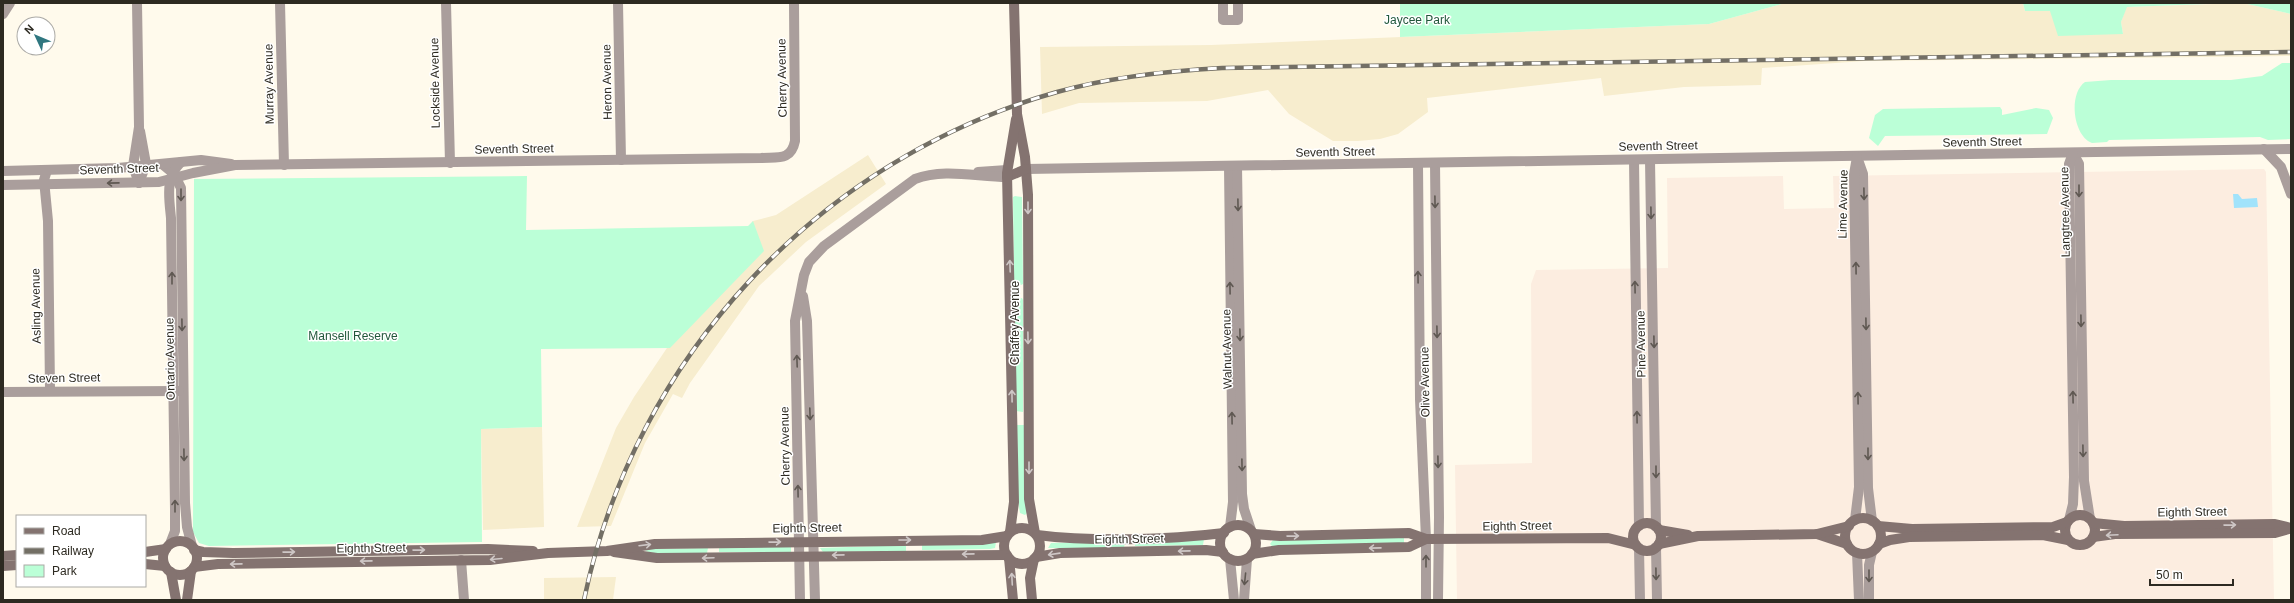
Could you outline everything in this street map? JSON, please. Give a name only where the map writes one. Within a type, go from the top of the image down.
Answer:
[{"type":"street","points":[[3,14],[10,3]]},
{"type":"street","points":[[137,3],[139,127],[146,166],[139,183]]},
{"type":"street","name":"Murray Avenue","points":[[280,3],[284,165]]},
{"type":"street","name":"Lockside Avenue","points":[[446,3],[450,163]]},
{"type":"street","name":"Heron Avenue","points":[[618,3],[621,160]]},
{"type":"street","name":"Cherry Avenue","points":[[792,152],[795,141],[796,124],[794,3]]},
{"type":"street","name":"Chaffey Avenue","points":[[1014,3],[1017,114],[1026,169],[1028,195],[1029,499],[1036,534]]},
{"type":"street","points":[[1223,3],[1224,20],[1238,20],[1238,3]]},
{"type":"street","name":"Chaffey Avenue","points":[[1009,534],[1014,502],[1007,173],[1017,114]]},
{"type":"street","points":[[139,127],[133,167],[139,183]]},
{"type":"street","points":[[2264,149],[2281,167],[2291,194]]},
{"type":"street","name":"Seventh Street","points":[[1026,169],[2291,149]]},
{"type":"street","name":"Seventh Street","points":[[3,185],[139,183],[234,165],[761,158],[786,156],[792,152]]},
{"type":"street","name":"Langtree Avenue","points":[[2068,521],[2073,504],[2074,477],[2069,164],[2073,153]]},
{"type":"street","name":"Langtree Avenue","points":[[2073,153],[2079,164],[2084,481],[2092,521]]},
{"type":"street","name":"Lime Avenue","points":[[1857,156],[1864,174],[1868,488],[1875,523]]},
{"type":"street","name":"Lime Avenue","points":[[1852,523],[1859,487],[1854,174],[1857,156]]},
{"type":"street","name":"Pine Avenue","points":[[1634,160],[1637,528]]},
{"type":"street","name":"Pine Avenue","points":[[1650,160],[1656,508],[1658,528]]},
{"type":"street","name":"Seventh Street","points":[[3,171],[133,167],[181,162],[215,161],[234,165]]},
{"type":"street","points":[[162,164],[173,177],[181,162]]},
{"type":"street","name":"Olive Avenue","points":[[1435,163],[1439,539],[1438,600]]},
{"type":"street","name":"Olive Avenue","points":[[1418,164],[1420,398],[1426,539],[1426,600]]},
{"type":"street","name":"Walnut Avenue","points":[[1227,530],[1234,502],[1233,166]]},
{"type":"street","name":"Walnut Avenue","points":[[1233,166],[1242,494],[1244,509],[1252,532]]},
{"type":"street","points":[[1007,173],[1026,169]]},
{"type":"street","name":"Asling Avenue","points":[[47,170],[50,390]]},
{"type":"street","name":"Cherry Avenue","points":[[800,600],[795,321],[807,267],[814,256],[824,246],[906,185],[924,176],[1007,173]]},
{"type":"street","name":"Ontario Avenue","points":[[168,547],[175,531],[176,509],[181,188],[173,177]]},
{"type":"street","points":[[1634,184],[1651,184]]},
{"type":"street","name":"Cherry Avenue","points":[[802,292],[807,321],[815,600]]},
{"type":"street","points":[[1010,292],[1028,292]]},
{"type":"street","name":"Ontario Avenue","points":[[177,389],[186,527],[193,548]]},
{"type":"street","name":"Steven Street","points":[[3,392],[177,389]]},
{"type":"street","points":[[1012,420],[1029,420]]},
{"type":"street","points":[[1638,508],[1656,508]]},
{"type":"street","points":[[1640,600],[1637,546],[1634,537],[1637,528],[1650,524],[1658,528],[1698,536],[1817,534],[1866,519],[1875,523],[1912,529],[2053,527],[2068,521],[2077,515],[2092,521],[2093,537],[2087,544],[2079,546],[2068,540],[2054,536],[2023,535],[1909,537],[1890,540],[1879,544],[1872,552],[1869,565],[1869,600]]},
{"type":"street","points":[[2068,521],[2064,531],[2068,540]]},
{"type":"street","name":"Eighth Street","points":[[2092,521],[2124,526],[2275,524],[2291,528]]},
{"type":"street","points":[[1847,544],[1846,535],[1852,523]]},
{"type":"street","points":[[1875,523],[1881,534],[1879,544]]},
{"type":"street","points":[[1234,600],[1226,556],[1220,542],[1227,530],[1241,525],[1252,532],[1256,544],[1250,556],[1244,600]]},
{"type":"street","points":[[1013,600],[1008,556],[1004,545],[1009,534],[1025,528],[1036,534],[1040,546],[1030,578],[1032,600]]},
{"type":"street","name":"Eighth Street","points":[[1608,538],[1637,528]]},
{"type":"street","points":[[1657,600],[1657,546],[1661,537],[1658,528]]},
{"type":"street","name":"Eighth Street","points":[[2093,537],[2111,534],[2274,532],[2291,528]]},
{"type":"street","name":"Eighth Street","points":[[1036,534],[1130,538],[1191,536],[1227,530]]},
{"type":"street","name":"Eighth Street","points":[[1252,532],[1280,536],[1409,533],[1426,539],[1608,538],[1637,546]]},
{"type":"street","name":"Eighth Street","points":[[192,569],[230,564],[464,560],[548,553],[607,551],[655,544],[982,540],[1009,534]]},
{"type":"street","points":[[1817,534],[1847,544],[1857,553],[1859,600]]},
{"type":"street","points":[[1637,546],[1646,551],[1657,546],[1698,536]]},
{"type":"street","name":"Eighth Street","points":[[1250,556],[1279,550],[1409,547],[1426,539]]},
{"type":"street","points":[[146,552],[184,542],[193,548],[197,558],[192,569],[187,600]]},
{"type":"street","points":[[168,547],[163,558],[168,569],[176,600]]},
{"type":"street","name":"Eighth Street","points":[[193,548],[203,552],[233,553],[488,549],[548,553]]},
{"type":"street","name":"Eighth Street","points":[[1035,558],[1068,552],[1206,550],[1226,556]]},
{"type":"street","name":"Eighth Street","points":[[607,551],[657,558],[1008,556]]},
{"type":"street","points":[[1857,553],[1872,552]]},
{"type":"street","points":[[3,556],[16,555]]},
{"type":"street","points":[[1008,556],[1018,563],[1035,558]]},
{"type":"street","points":[[1226,556],[1236,561],[1250,556]]},
{"type":"street","points":[[464,560],[466,600]]},
{"type":"street","points":[[146,564],[168,569],[181,575],[192,569]]},
{"type":"street","points":[[3,566],[16,566]]},
{"type":"shaded area","points":[[1785,3],[2023,3],[2025,11],[2050,10],[2123,34],[2121,22],[2126,7],[2243,3],[2291,14],[2291,56],[1864,61],[1762,68],[1761,85],[1684,87],[1604,96],[1601,78],[1427,98],[1428,112],[1398,134],[1380,139],[1358,141],[1333,141],[1289,114],[1268,90],[1207,101],[1079,103],[1042,114],[1040,47],[1211,45],[1709,24]]},
{"type":"shaded area","points":[[868,155],[886,184],[806,242],[759,286],[690,383],[682,398],[673,394],[645,443],[611,526],[577,527],[616,428],[634,397],[749,226],[753,221],[776,215]]},
{"type":"shaded area","points":[[2264,169],[2266,172],[2274,600],[1457,600],[1455,465],[1532,463],[1531,284],[1536,270],[1668,268],[1667,178],[1783,176],[1784,209],[1834,208],[1833,176]]},
{"type":"shaded area","points":[[542,427],[544,527],[483,530],[481,429]]},
{"type":"shaded area","points":[[616,577],[613,600],[544,600],[544,578]]},
{"type":"green space","name":"Jaycee Park","points":[[1400,3],[1785,3],[1709,24],[1400,37]]},
{"type":"green space","points":[[2023,3],[2232,3],[2127,7],[2121,22],[2123,34],[2058,36],[2050,11],[2025,11]]},
{"type":"green space","points":[[2243,3],[2291,3],[2291,14]]},
{"type":"green space","points":[[2282,63],[2291,63],[2291,139],[2268,140],[2260,137],[2109,140],[2107,142],[2092,143],[2080,132],[2077,124],[2075,114],[2076,96],[2085,82],[2111,80],[2231,80],[2262,76]]},
{"type":"green space","points":[[2000,107],[2002,110],[2002,115],[2036,108],[2049,110],[2053,118],[2047,134],[1885,136],[1878,146],[1869,138],[1875,115],[1883,109]]},
{"type":"green space","name":"Mansell Reserve","points":[[527,176],[526,230],[748,226],[753,221],[764,251],[670,348],[541,349],[542,427],[481,429],[482,542],[209,546],[199,543],[193,532],[194,179]]},
{"type":"green space","points":[[1013,197],[1022,197],[1023,284],[1021,285],[1014,283]]},
{"type":"green space","points":[[1022,298],[1023,412],[1016,411],[1014,300]]},
{"type":"green space","points":[[1017,425],[1024,425],[1027,513],[1025,515],[1020,513],[1018,501]]},
{"type":"green space","points":[[1404,537],[1404,544],[1272,546],[1270,544],[1273,540]]},
{"type":"green space","points":[[1204,539],[1203,545],[1135,546],[1135,542]]},
{"type":"green space","points":[[1125,541],[1124,548],[1048,548],[1051,543]]},
{"type":"green space","points":[[996,542],[995,548],[990,549],[922,550],[922,544]]},
{"type":"green space","points":[[906,545],[906,551],[823,552],[820,548]]},
{"type":"green space","points":[[791,546],[791,552],[719,552],[719,547]]},
{"type":"green space","points":[[708,548],[707,553],[661,555],[645,551],[649,549]]},
{"type":"water","points":[[2233,194],[2238,194],[2242,199],[2257,198],[2258,207],[2234,208]]},
{"type":"railway","points":[[584,600],[609,511],[646,428],[693,351],[750,280],[816,218],[890,166],[970,123],[1057,92],[1098,82],[1118,79],[1180,71],[1222,68],[2291,52]]}]
